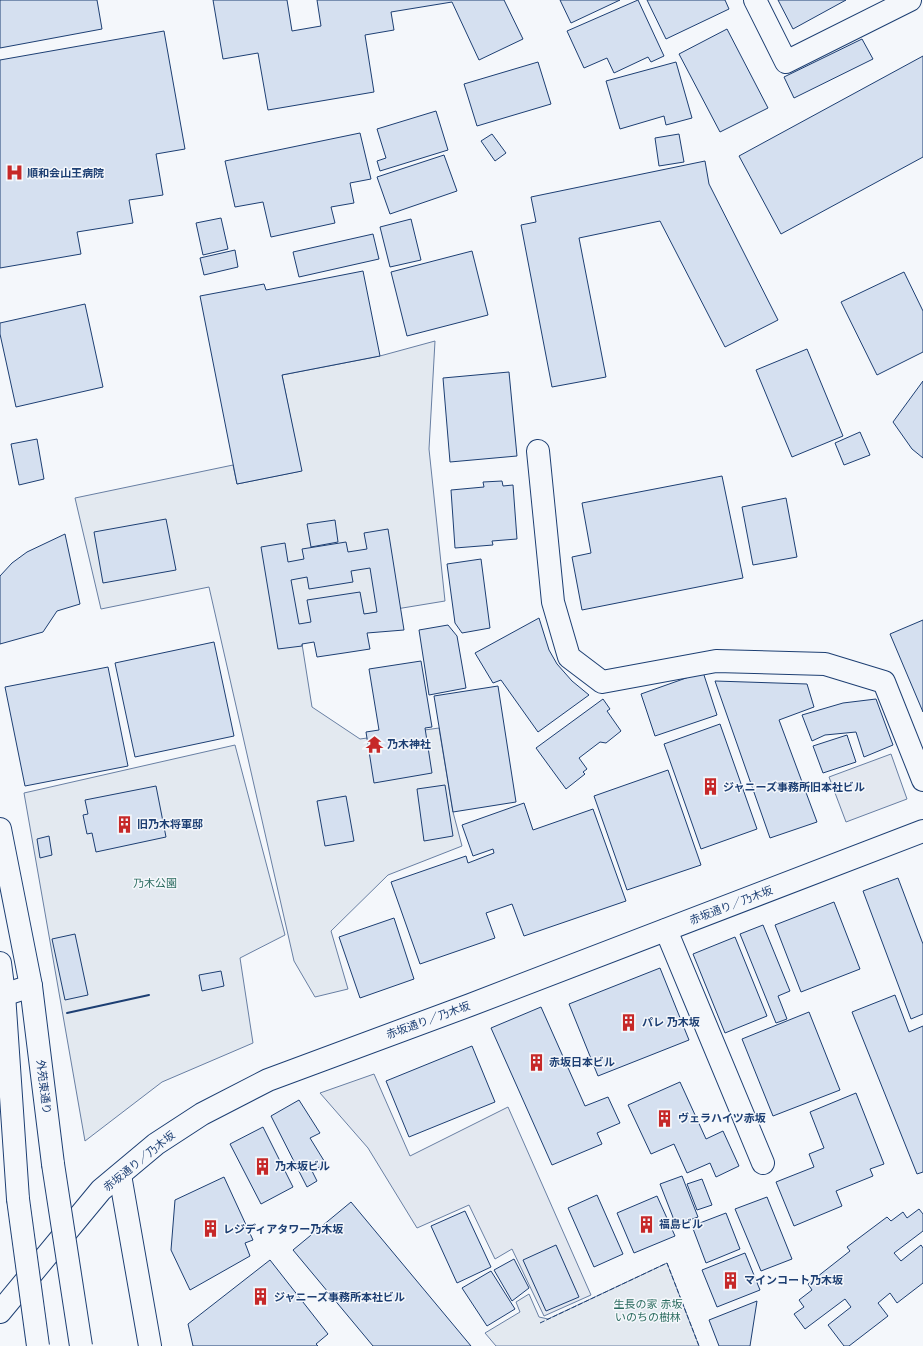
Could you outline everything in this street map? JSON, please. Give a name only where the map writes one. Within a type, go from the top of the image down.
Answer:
[{"type":"main road","points":[[755,0],[786,62],[910,0]]},
{"type":"main road","points":[[538,451],[553,602],[570,657],[602,682],[716,661],[825,664],[884,682],[923,780]]},
{"type":"main road","name":"外苑東通り","points":[[0,829],[31,986],[53,1164],[81,1346]]},
{"type":"main road","name":"赤坂通り／乃木坂","points":[[0,1312],[101,1190],[156,1144],[202,1114],[268,1080],[666,930],[923,831]]},
{"type":"main road","points":[[666,930],[763,1163]]},
{"type":"main road","points":[[0,964],[18,1199],[38,1346]]},
{"type":"main road","points":[[2,995],[31,986]]},
{"type":"main road","points":[[120,1175],[150,1346]]},
{"type":"green space","name":"乃木神社","points":[[435,341],[429,449],[445,601],[299,625],[312,707],[360,739],[439,728],[453,812],[462,846],[388,875],[331,931],[348,989],[315,997],[294,961],[209,587],[101,609],[75,498],[233,465],[237,484],[301,471],[282,375],[380,356]]},
{"type":"green space","name":"乃木公園","points":[[235,745],[285,935],[240,958],[253,1043],[162,1082],[85,1141],[24,793]]},
{"type":"green space","name":"生長の家 赤坂 いのちの樹林","points":[[667,1263],[699,1346],[496,1346],[485,1333],[520,1312],[516,1302],[529,1294],[539,1317],[548,1319]]},
{"type":"shaded area","points":[[891,754],[907,799],[846,822],[829,777]]},
{"type":"shaded area","points":[[374,1074],[410,1156],[508,1107],[591,1295],[544,1316],[512,1249],[495,1259],[469,1205],[417,1228],[368,1148],[320,1093]]},
{"type":"building","points":[[0,0],[97,0],[102,29],[0,48]]},
{"type":"building","points":[[213,0],[287,0],[292,31],[321,26],[317,0],[504,0],[523,39],[479,60],[452,2],[391,12],[394,30],[365,35],[374,92],[268,110],[258,53],[223,59]]},
{"type":"building","points":[[560,0],[620,0],[571,23]]},
{"type":"building","points":[[638,0],[664,56],[651,62],[648,57],[614,73],[607,58],[584,68],[567,31]]},
{"type":"building","points":[[647,0],[725,0],[729,9],[666,39]]},
{"type":"building","points":[[778,0],[846,0],[793,29]]},
{"type":"building","points":[[727,29],[768,108],[720,132],[679,54]]},
{"type":"building","points":[[164,31],[185,149],[156,154],[163,195],[129,200],[133,223],[77,232],[81,254],[0,268],[0,60]]},
{"type":"building","points":[[862,39],[873,59],[794,98],[784,77]]},
{"type":"building","points":[[923,56],[923,157],[781,234],[739,156]]},
{"type":"building","points":[[538,62],[551,104],[477,126],[464,84]]},
{"type":"building","points":[[676,62],[692,118],[666,125],[664,116],[620,129],[606,81]]},
{"type":"building","points":[[436,111],[448,150],[380,171],[377,161],[386,158],[377,129]]},
{"type":"building","points":[[360,133],[371,179],[350,183],[354,203],[331,207],[335,223],[271,237],[263,202],[235,207],[225,161]]},
{"type":"building","points":[[492,134],[506,153],[495,161],[481,141]]},
{"type":"building","points":[[679,134],[684,162],[659,166],[655,138]]},
{"type":"building","points":[[444,155],[457,191],[390,214],[377,177]]},
{"type":"building","points":[[705,161],[709,184],[778,320],[725,347],[660,221],[579,238],[606,377],[552,387],[521,225],[536,222],[531,197]]},
{"type":"building","points":[[221,218],[228,249],[203,255],[196,223]]},
{"type":"building","points":[[411,219],[421,260],[390,267],[380,227]]},
{"type":"building","points":[[373,234],[379,259],[299,277],[293,252]]},
{"type":"building","points":[[235,250],[238,267],[204,275],[200,258]]},
{"type":"building","points":[[472,251],[488,315],[407,336],[391,272]]},
{"type":"building","points":[[363,271],[380,356],[282,375],[302,471],[237,484],[200,296],[264,284],[266,290]]},
{"type":"building","points":[[904,272],[923,311],[923,352],[877,375],[841,302]]},
{"type":"building","points":[[85,304],[103,387],[16,407],[0,334],[0,323]]},
{"type":"building","points":[[807,349],[843,436],[792,457],[756,370]]},
{"type":"building","points":[[509,372],[517,456],[450,462],[443,378]]},
{"type":"building","points":[[923,381],[923,458],[912,449],[893,422]]},
{"type":"building","points":[[860,432],[870,455],[844,465],[835,443]]},
{"type":"building","points":[[37,439],[44,479],[19,485],[11,444]]},
{"type":"building","points":[[722,476],[743,578],[582,610],[572,557],[591,553],[582,503]]},
{"type":"building","points":[[502,481],[503,486],[513,485],[517,539],[492,541],[493,545],[455,548],[451,490],[484,487],[483,482]]},
{"type":"building","points":[[786,498],[797,557],[753,565],[742,507]]},
{"type":"building","points":[[166,519],[176,570],[103,583],[94,532]]},
{"type":"building","points":[[335,520],[338,542],[311,547],[307,524]]},
{"type":"building","points":[[388,529],[404,630],[367,633],[370,649],[344,653],[317,657],[314,642],[302,644],[302,646],[278,649],[261,547],[285,543],[288,562],[304,559],[302,549],[346,542],[348,552],[367,549],[364,533]],"holes":[[[370,568],[377,612],[364,614],[360,592],[307,600],[311,622],[299,624],[291,580],[307,577],[309,589],[353,582],[351,571]]]},
{"type":"building","points":[[65,534],[80,604],[57,611],[43,632],[0,644],[0,576],[12,563],[27,552]]},
{"type":"building","points":[[481,559],[490,628],[462,633],[455,623],[447,564]]},
{"type":"building","points":[[539,618],[549,650],[557,664],[572,681],[589,695],[538,732],[501,680],[493,683],[475,653]]},
{"type":"building","points":[[923,620],[923,712],[890,634]]},
{"type":"building","points":[[448,625],[457,636],[466,688],[429,695],[419,630]]},
{"type":"building","points":[[214,642],[234,736],[135,757],[115,663]]},
{"type":"building","points":[[421,661],[432,727],[425,728],[432,773],[374,783],[366,732],[379,730],[369,669]]},
{"type":"building","points":[[108,667],[128,766],[25,786],[5,687]]},
{"type":"building","points":[[703,672],[717,715],[655,736],[641,694]]},
{"type":"building","points":[[715,681],[807,684],[814,707],[779,720],[817,822],[770,838]]},
{"type":"building","points":[[498,686],[516,802],[453,812],[434,696]]},
{"type":"building","points":[[603,699],[610,709],[607,711],[621,731],[606,743],[600,742],[579,758],[587,769],[583,772],[585,774],[566,789],[536,748]]},
{"type":"building","points":[[876,699],[893,745],[864,757],[856,732],[825,735],[812,741],[802,715],[843,703]]},
{"type":"building","name":"ジャニーズ事務所旧本社ビル","points":[[720,724],[757,829],[701,849],[664,744]]},
{"type":"building","points":[[847,735],[856,762],[823,773],[813,746]]},
{"type":"building","points":[[668,770],[701,865],[627,890],[594,796]]},
{"type":"building","points":[[445,785],[453,836],[424,841],[417,789]]},
{"type":"building","name":"旧乃木将軍邸","points":[[156,786],[166,837],[96,852],[92,833],[87,834],[83,815],[88,814],[85,800]]},
{"type":"building","points":[[346,796],[354,841],[325,846],[317,801]]},
{"type":"building","points":[[524,803],[533,830],[593,809],[626,901],[524,936],[512,904],[486,913],[495,938],[420,964],[391,882],[466,856],[468,863],[494,853],[493,849],[473,856],[462,825]]},
{"type":"building","points":[[49,836],[52,855],[40,858],[37,839]]},
{"type":"building","points":[[898,878],[923,944],[923,1014],[911,1019],[863,891]]},
{"type":"building","points":[[834,902],[860,969],[801,992],[775,925]]},
{"type":"building","points":[[394,918],[414,979],[360,998],[339,937]]},
{"type":"building","points":[[763,925],[790,991],[778,996],[787,1019],[776,1023],[740,934]]},
{"type":"building","points":[[75,934],[88,995],[65,1000],[52,939]]},
{"type":"building","points":[[735,937],[767,1016],[725,1033],[693,954]]},
{"type":"building","name":"パレ 乃木坂","points":[[660,968],[689,1040],[598,1076],[569,1004]]},
{"type":"building","points":[[221,971],[224,986],[202,991],[199,975]]},
{"type":"building","points":[[895,995],[909,1032],[923,1026],[923,1172],[917,1174],[852,1012]]},
{"type":"building","name":"赤坂日本ビル","points":[[541,1007],[585,1106],[608,1097],[620,1123],[597,1133],[602,1144],[552,1165],[491,1028]]},
{"type":"building","points":[[809,1012],[840,1090],[773,1116],[742,1039]]},
{"type":"building","points":[[472,1046],[495,1102],[409,1137],[386,1081]]},
{"type":"building","name":"ヴェラハイツ赤坂","points":[[680,1082],[706,1139],[723,1131],[739,1166],[716,1177],[710,1163],[687,1173],[674,1144],[651,1154],[628,1105]]},
{"type":"building","points":[[856,1093],[884,1164],[870,1169],[873,1176],[836,1191],[842,1206],[794,1226],[776,1182],[814,1167],[809,1154],[824,1148],[810,1112]]},
{"type":"building","points":[[299,1100],[320,1133],[310,1138],[326,1164],[312,1171],[317,1181],[307,1187],[271,1116]]},
{"type":"building","name":"乃木坂ビル","points":[[263,1127],[293,1187],[261,1204],[230,1144]]},
{"type":"building","points":[[682,1176],[698,1217],[676,1225],[660,1184]]},
{"type":"building","name":"レジディアタワー乃木坂","points":[[224,1177],[253,1240],[245,1243],[250,1256],[190,1290],[171,1250],[175,1200]]},
{"type":"building","points":[[702,1179],[712,1205],[697,1210],[687,1184]]},
{"type":"building","points":[[597,1195],[623,1254],[594,1267],[568,1208]]},
{"type":"building","name":"福島ビル","points":[[657,1196],[675,1236],[634,1253],[617,1213]]},
{"type":"building","points":[[767,1197],[792,1259],[761,1271],[735,1209]]},
{"type":"building","points":[[351,1202],[471,1346],[373,1346],[293,1250]]},
{"type":"building","points":[[919,1209],[923,1214],[923,1231],[894,1253],[901,1261],[921,1245],[923,1248],[923,1283],[897,1303],[890,1293],[878,1303],[888,1316],[849,1346],[844,1346],[828,1325],[851,1307],[845,1299],[805,1329],[794,1314],[804,1307],[799,1300],[812,1290],[808,1284],[850,1251],[847,1247],[887,1217],[891,1221],[903,1212],[907,1218]]},
{"type":"building","points":[[465,1211],[491,1267],[457,1283],[431,1226]]},
{"type":"building","points":[[726,1213],[740,1249],[706,1263],[692,1226]]},
{"type":"building","points":[[556,1245],[579,1297],[546,1311],[523,1260]]},
{"type":"building","name":"マインコート乃木坂","points":[[745,1253],[760,1290],[717,1307],[702,1270]]},
{"type":"building","points":[[514,1259],[529,1288],[512,1301],[494,1270]]},
{"type":"building","name":"ジャニーズ事務所本社ビル","points":[[270,1260],[328,1334],[316,1344],[318,1346],[193,1346],[188,1324]]},
{"type":"building","points":[[491,1271],[515,1309],[487,1326],[462,1288]]},
{"type":"building","points":[[757,1301],[750,1346],[719,1346],[709,1320]]},
{"type":"fence","points":[[540,1323],[667,1263],[699,1346]]},
{"type":"wall","points":[[67,1013],[149,995]]},
{"type":"place","name":"順和会山王病院","points":[[14,173]]},
{"type":"place","name":"乃木神社","points":[[374,744]]},
{"type":"place","name":"ジャニーズ事務所旧本社ビル","points":[[710,787]]},
{"type":"place","name":"旧乃木将軍邸","points":[[124,824]]},
{"type":"place","name":"パレ 乃木坂","points":[[629,1022]]},
{"type":"place","name":"赤坂日本ビル","points":[[536,1062]]},
{"type":"place","name":"ヴェラハイツ赤坂","points":[[665,1118]]},
{"type":"place","name":"乃木坂ビル","points":[[262,1166]]},
{"type":"place","name":"福島ビル","points":[[646,1224]]},
{"type":"place","name":"レジディアタワー乃木坂","points":[[210,1229]]},
{"type":"place","name":"マインコート乃木坂","points":[[731,1280]]},
{"type":"place","name":"ジャニーズ事務所本社ビル","points":[[261,1297]]}]
